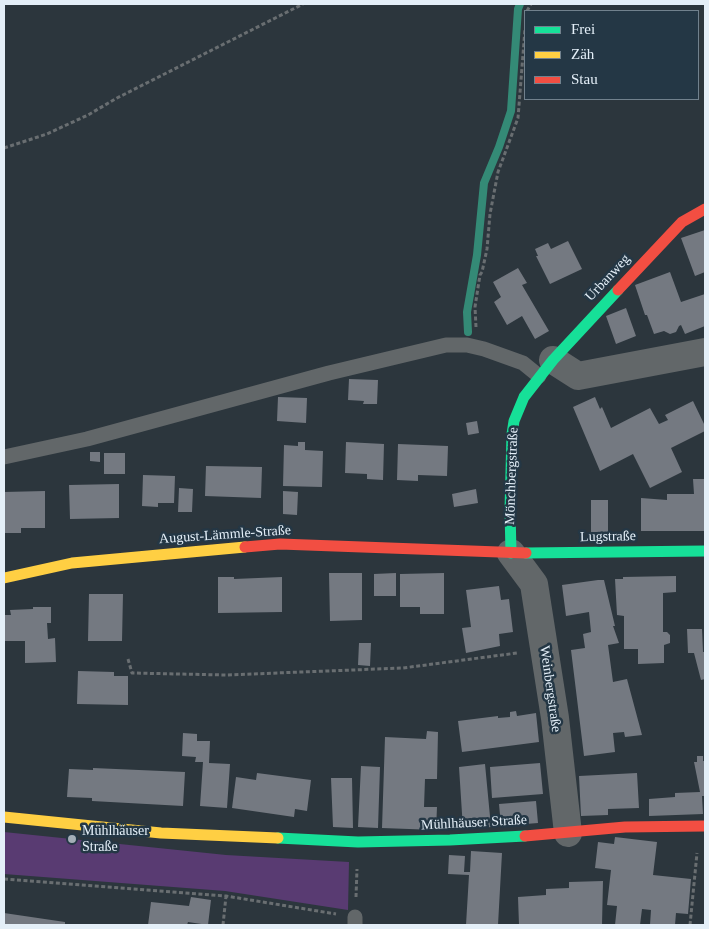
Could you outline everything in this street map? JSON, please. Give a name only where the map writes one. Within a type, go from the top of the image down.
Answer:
[{"type":"street","name":"Urbanweg","points":[[546,368],[682,222],[705,209]]},
{"type":"street","points":[[546,368],[578,376],[705,352]]},
{"type":"street","name":"Mönchbergstraße","points":[[511,553],[512,434],[518,409],[524,397],[546,368]]},
{"type":"street","name":"August-Lämmle-Straße","points":[[4,578],[72,563],[280,544],[511,553]]},
{"type":"street","name":"Lugstraße","points":[[511,553],[705,551]]},
{"type":"street","name":"Weinbergstraße","points":[[511,553],[534,584],[555,718],[568,833]]},
{"type":"street","name":"Mühlhäuser Straße","points":[[4,818],[161,833],[358,842],[450,840],[568,833],[624,827],[705,826]]},
{"type":"lane","points":[[4,457],[87,440],[329,373],[433,348],[456,345],[476,347],[523,363],[546,368]]},
{"type":"path","points":[[4,148],[47,134],[88,115],[117,98],[303,4]]},
{"type":"path","points":[[476,347],[475,306],[479,278],[487,249],[490,214],[498,172],[518,118],[524,42]]},
{"type":"path","points":[[128,659],[132,673],[226,675],[403,668],[545,649]]},
{"type":"path","points":[[357,863],[357,883]]},
{"type":"path","points":[[690,925],[697,866]]},
{"type":"path","points":[[4,879],[226,896],[355,921]]},
{"type":"path","points":[[223,925],[226,896]]},
{"type":"shaded area","points":[[4,832],[226,855],[349,862],[348,910],[225,891],[4,874]]},
{"type":"building","points":[[705,230],[705,272],[695,276],[681,238]]},
{"type":"building","points":[[568,241],[582,269],[550,284],[536,256],[538,256],[535,249],[548,243],[551,249]]},
{"type":"building","points":[[518,268],[527,283],[522,285],[549,331],[535,339],[522,316],[507,325],[494,302],[501,297],[493,282]]},
{"type":"building","points":[[670,272],[681,302],[705,294],[705,326],[685,334],[681,325],[676,332],[670,334],[664,331],[654,334],[647,315],[645,315],[635,285]]},
{"type":"building","points":[[626,308],[636,336],[616,344],[606,316]]},
{"type":"building","points":[[349,379],[378,380],[377,404],[363,404],[364,401],[348,400]]},
{"type":"building","points":[[278,397],[307,398],[306,423],[277,421]]},
{"type":"building","points":[[595,397],[600,409],[602,407],[611,428],[650,408],[659,424],[668,420],[665,415],[693,401],[705,426],[705,431],[671,448],[682,472],[650,488],[633,454],[600,471],[573,407]]},
{"type":"building","points":[[477,421],[479,433],[468,435],[466,423]]},
{"type":"building","points":[[298,442],[305,442],[305,450],[323,451],[322,487],[283,486],[284,445],[298,446]]},
{"type":"building","points":[[346,442],[384,444],[383,480],[367,479],[367,474],[345,473]]},
{"type":"building","points":[[398,444],[448,446],[447,476],[418,475],[418,481],[397,480]]},
{"type":"building","points":[[90,452],[100,452],[100,462],[90,461]]},
{"type":"building","points":[[104,453],[125,453],[125,474],[104,474]]},
{"type":"building","points":[[206,466],[262,467],[261,498],[205,496]]},
{"type":"building","points":[[143,475],[175,476],[174,503],[158,503],[158,507],[142,506]]},
{"type":"building","points":[[693,479],[705,479],[705,531],[641,531],[641,498],[667,500],[667,494],[694,494]]},
{"type":"building","points":[[119,484],[119,518],[70,519],[69,485]]},
{"type":"building","points":[[179,488],[193,489],[192,512],[178,512]]},
{"type":"building","points":[[476,489],[478,503],[454,507],[452,494]]},
{"type":"building","points":[[45,491],[45,528],[21,528],[21,533],[4,533],[4,492]]},
{"type":"building","points":[[283,491],[298,492],[297,515],[283,514]]},
{"type":"building","points":[[591,500],[608,500],[608,532],[591,532]]},
{"type":"building","points":[[329,573],[362,573],[362,620],[330,621]]},
{"type":"building","points":[[396,573],[396,596],[374,596],[374,574]]},
{"type":"building","points":[[444,573],[444,614],[420,614],[420,607],[400,607],[400,574]]},
{"type":"building","points":[[676,576],[676,592],[663,593],[663,632],[667,632],[670,635],[670,643],[664,645],[664,663],[638,664],[638,649],[624,649],[624,616],[617,615],[615,579],[623,579],[623,577]]},
{"type":"building","points":[[218,577],[234,577],[234,579],[282,577],[282,612],[218,613]]},
{"type":"building","points":[[604,580],[615,626],[613,626],[619,643],[608,645],[613,682],[627,679],[642,735],[625,737],[624,732],[613,733],[615,752],[584,756],[571,650],[585,648],[583,634],[591,632],[589,612],[566,616],[562,585]]},
{"type":"building","points":[[499,586],[501,600],[509,599],[513,632],[499,634],[500,646],[466,653],[462,628],[471,627],[466,590]]},
{"type":"building","points":[[89,594],[123,594],[122,641],[88,641]]},
{"type":"building","points":[[33,607],[51,607],[51,623],[47,623],[48,639],[55,638],[56,662],[25,663],[25,641],[4,641],[4,615],[11,615],[10,610],[33,609]]},
{"type":"building","points":[[687,629],[702,629],[703,652],[705,652],[705,679],[701,680],[694,653],[688,653]]},
{"type":"building","points":[[359,643],[371,643],[370,666],[358,665]]},
{"type":"building","points":[[78,671],[114,672],[114,676],[128,676],[128,705],[77,704]]},
{"type":"building","points":[[516,711],[517,716],[536,713],[539,742],[462,752],[458,721],[498,716],[498,718],[510,717],[510,712]]},
{"type":"building","points":[[427,731],[438,732],[437,779],[425,779],[424,807],[437,807],[436,830],[382,828],[385,737],[426,739]]},
{"type":"building","points":[[183,733],[197,734],[197,741],[210,741],[209,763],[230,764],[227,808],[200,806],[203,762],[195,762],[196,757],[182,756]]},
{"type":"building","points":[[697,756],[703,756],[703,761],[705,761],[705,796],[702,796],[703,814],[649,816],[649,799],[675,797],[675,793],[700,792],[694,762],[697,762]]},
{"type":"building","points":[[540,763],[543,794],[492,798],[490,767]]},
{"type":"building","points":[[485,764],[491,827],[463,829],[459,767]]},
{"type":"building","points":[[361,766],[380,767],[378,828],[358,827]]},
{"type":"building","points":[[93,768],[185,772],[183,806],[92,801],[92,798],[67,797],[69,769],[93,770]]},
{"type":"building","points":[[257,773],[311,780],[307,811],[295,809],[294,817],[232,808],[236,777],[256,780]]},
{"type":"building","points":[[637,773],[639,808],[608,809],[608,815],[581,816],[579,776]]},
{"type":"building","points":[[331,778],[352,778],[353,828],[333,827]]},
{"type":"building","points":[[536,801],[538,823],[501,826],[499,804]]},
{"type":"building","points":[[615,837],[657,842],[653,875],[691,879],[688,914],[676,913],[675,925],[650,925],[651,910],[642,909],[640,925],[615,925],[617,906],[607,905],[611,870],[595,868],[598,842],[614,844]]},
{"type":"building","points":[[471,851],[502,853],[498,925],[466,925],[469,875],[448,874],[449,855],[465,856],[464,872],[470,872]]},
{"type":"building","points":[[603,881],[602,925],[519,925],[518,897],[546,895],[546,889],[569,888],[569,882]]},
{"type":"building","points":[[191,897],[211,900],[208,925],[188,922],[187,925],[148,925],[151,902],[189,906]]},
{"type":"building","points":[[4,913],[65,922],[65,925],[4,925]]},
{"type":"waterway","points":[[468,332],[467,312],[477,255],[484,183],[511,111],[518,9],[520,4]]},
{"type":"traffic: fast","points":[[511,553],[510,510],[514,421],[524,397],[553,360],[618,290]]},
{"type":"traffic: fast","points":[[526,553],[705,551]]},
{"type":"traffic: fast","points":[[278,838],[358,842],[525,836]]},
{"type":"traffic: slow","points":[[4,578],[72,563],[245,547]]},
{"type":"traffic: slow","points":[[4,817],[161,833],[278,838]]},
{"type":"traffic: jam","points":[[618,290],[682,222],[705,209]]},
{"type":"traffic: jam","points":[[245,547],[280,544],[526,553]]},
{"type":"traffic: jam","points":[[525,836],[625,827],[705,826]]},
{"type":"place","name":"Mühlhäuser Straße","points":[[72,839]]}]
